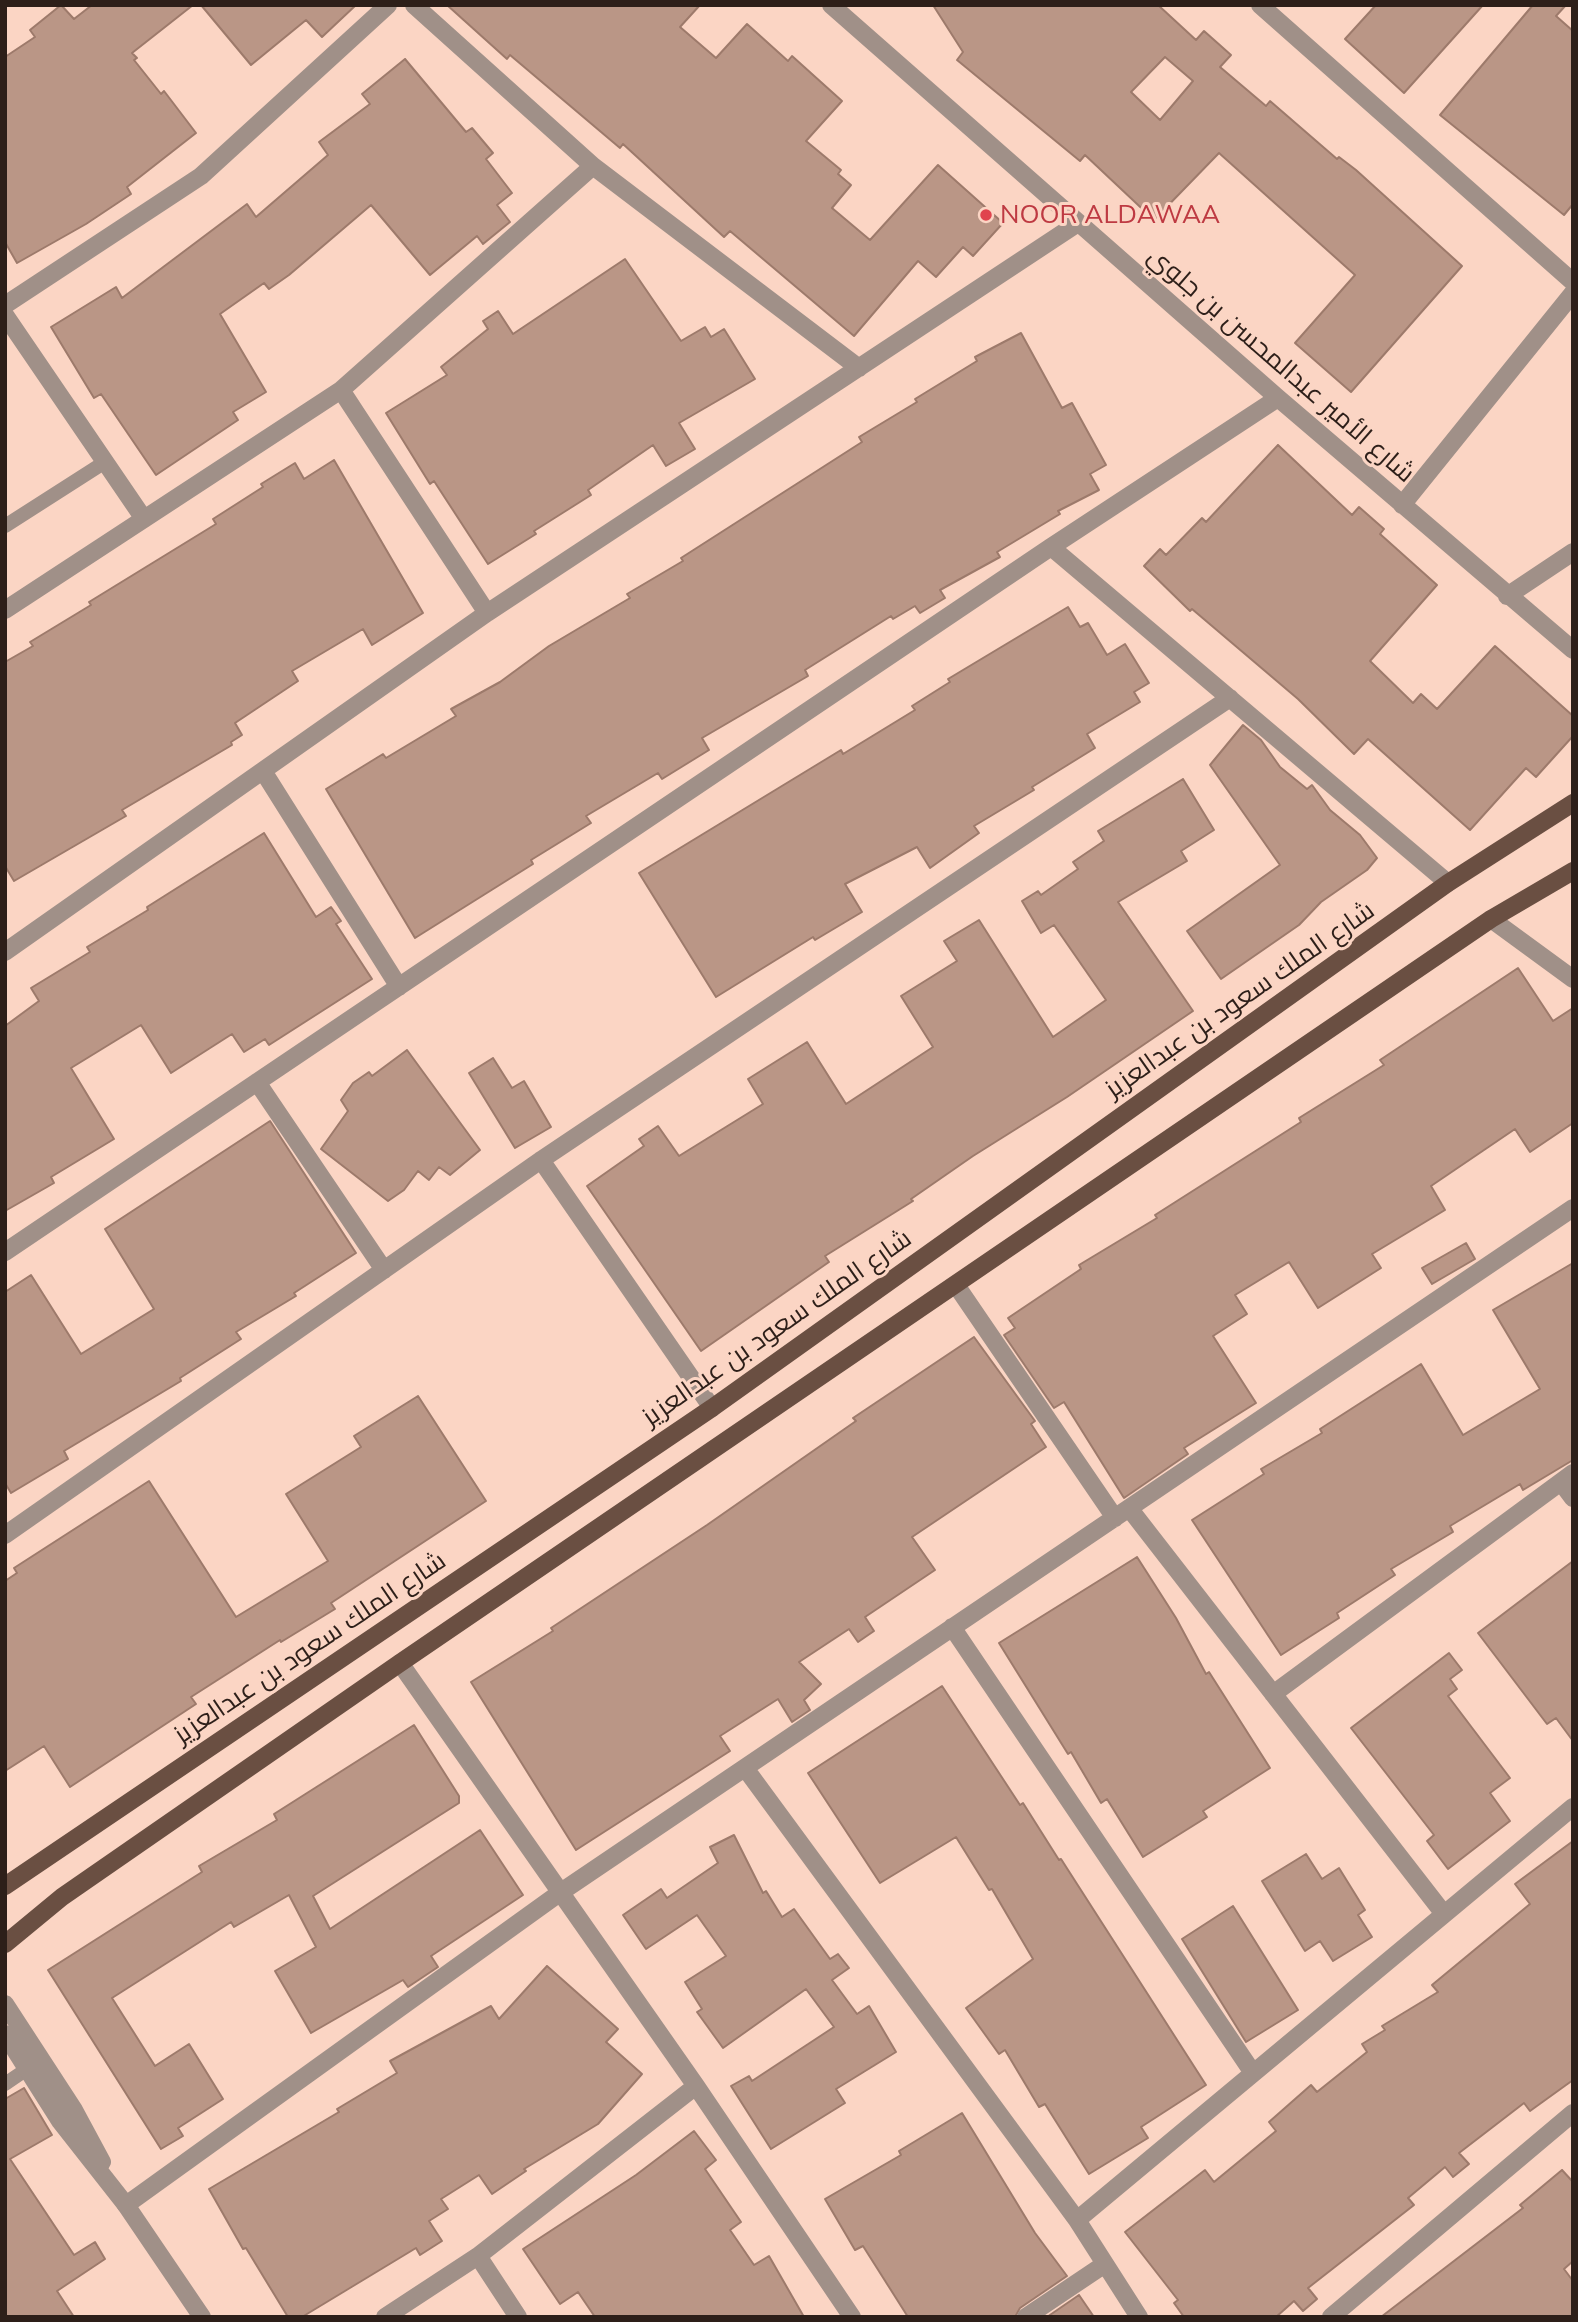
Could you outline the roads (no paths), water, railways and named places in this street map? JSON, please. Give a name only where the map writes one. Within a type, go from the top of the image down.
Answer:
[{"type":"main road","name":"شارع الملك سعود بن عبدالعزيز","points":[[5,1886],[712,1408],[1448,883],[1573,803]]},
{"type":"main road","points":[[5,1932],[62,1897],[1491,919],[1573,871]]},
{"type":"main road","points":[[5,1944],[62,1897]]},
{"type":"street","points":[[5,304],[201,176],[388,5]]},
{"type":"street","points":[[414,5],[593,166],[859,368]]},
{"type":"street","name":"شارع الأمير عبدالمحسن بن جلوي","points":[[831,5],[1278,398],[1573,650]]},
{"type":"street","points":[[1260,5],[1573,282]]},
{"type":"street","points":[[5,610],[341,390],[593,166]]},
{"type":"street","points":[[5,952],[487,613],[1077,223]]},
{"type":"street","points":[[1402,505],[1573,293]]},
{"type":"street","points":[[5,315],[144,519]]},
{"type":"street","points":[[341,390],[487,613]]},
{"type":"street","points":[[5,1252],[1051,547],[1278,398]]},
{"type":"street","points":[[1051,547],[1448,883]]},
{"type":"street","points":[[1507,596],[1573,552]]},
{"type":"street","points":[[5,1535],[541,1160],[1230,698]]},
{"type":"street","points":[[263,771],[399,987]]},
{"type":"street","points":[[1491,919],[1573,979]]},
{"type":"street","points":[[257,1082],[384,1270]]},
{"type":"street","points":[[541,1160],[712,1408]]},
{"type":"street","points":[[126,2205],[561,1892],[1573,1208]]},
{"type":"street","points":[[956,1285],[1122,1513],[1273,1694],[1444,1914]]},
{"type":"street","points":[[1273,1694],[1567,1478],[1573,1497]]},
{"type":"street","points":[[952,1628],[1253,2073]]},
{"type":"street","points":[[400,1664],[696,2086],[852,2317]]},
{"type":"street","points":[[745,1768],[1077,2220],[1139,2317]]},
{"type":"street","points":[[1077,2220],[1573,1807]]},
{"type":"street","points":[[5,2004],[74,2110],[126,2205]]},
{"type":"street","points":[[5,2034],[60,2121],[126,2205],[202,2317]]},
{"type":"street","points":[[385,2317],[478,2256],[696,2086]]},
{"type":"street","points":[[1332,2317],[1573,2113]]},
{"type":"street","points":[[478,2256],[518,2317]]},
{"type":"street","points":[[1026,2317],[1105,2264]]},
{"type":"lane","points":[[5,526],[105,462]]},
{"type":"lane","points":[[5,2084],[27,2069]]},
{"type":"place","name":"NOOR ALDAWAA","points":[[986,215]]}]
